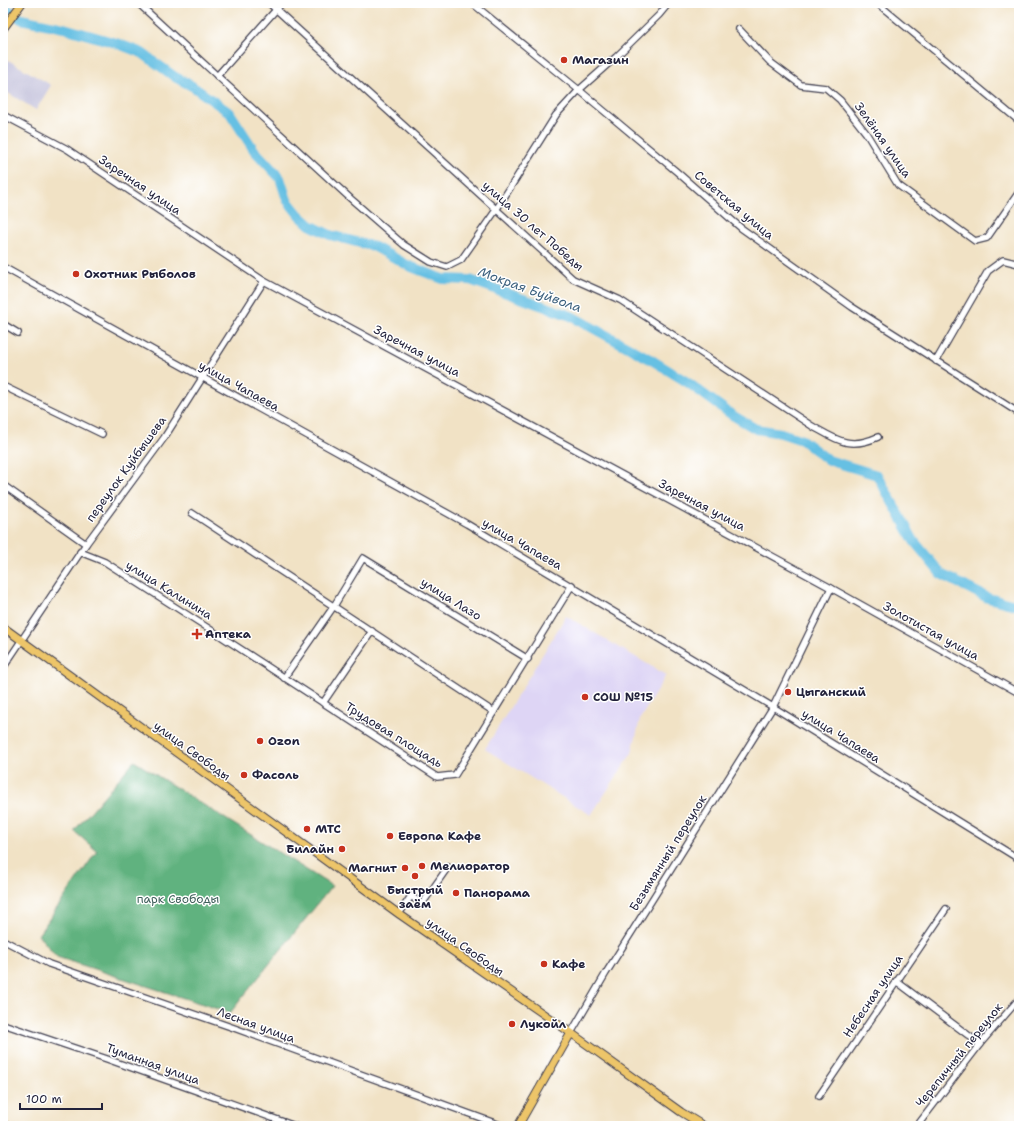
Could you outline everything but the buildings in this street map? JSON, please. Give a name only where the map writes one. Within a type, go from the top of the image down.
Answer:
[{"type":"main road","points":[[3,29],[22,3]]},
{"type":"main road","name":"улица Свободы","points":[[3,627],[399,914],[571,1033],[681,1112],[704,1126]]},
{"type":"main road","name":"Безымянный переулок","points":[[518,1126],[571,1033]]},
{"type":"street","points":[[138,3],[351,199],[404,245],[431,262],[448,267],[461,260],[496,210],[556,115],[579,90],[659,16],[669,3]]},
{"type":"street","name":"улица 30 лет Победы","points":[[269,3],[573,279],[620,300],[812,426],[844,443],[865,443],[878,437]]},
{"type":"street","points":[[217,76],[282,3]]},
{"type":"street","name":"Советская улица","points":[[472,3],[579,90],[741,228],[852,308],[1019,413]]},
{"type":"street","points":[[877,3],[1019,121]]},
{"type":"street","name":"Зелёная улица","points":[[739,29],[770,62],[801,85],[826,88],[840,100],[866,133],[898,185],[975,241],[987,238],[1019,192]]},
{"type":"street","name":"Заречная улица","points":[[3,114],[67,149],[264,281],[832,588]]},
{"type":"street","points":[[936,361],[988,271],[1003,260],[1019,264]]},
{"type":"street","name":"улица Чапаева","points":[[3,267],[467,524],[572,585],[773,706],[1019,860]]},
{"type":"street","name":"переулок Куйбышева","points":[[3,668],[80,552],[164,438],[264,281]]},
{"type":"street","points":[[3,324],[18,333]]},
{"type":"street","points":[[3,386],[102,434]]},
{"type":"street","points":[[3,485],[86,544]]},
{"type":"street","points":[[192,513],[494,712]]},
{"type":"street","name":"улица Калинина","points":[[80,552],[105,562],[284,678]]},
{"type":"street","name":"улица Лазо","points":[[334,606],[363,558],[528,659]]},
{"type":"street","name":"Трудовая площадь","points":[[284,678],[437,777],[455,775],[528,659],[572,585]]},
{"type":"street","name":"Золотистая улица","points":[[832,588],[1019,693]]},
{"type":"street","name":"Безымянный переулок","points":[[571,1033],[610,966],[773,706],[832,588]]},
{"type":"street","points":[[284,678],[334,606]]},
{"type":"street","points":[[323,703],[372,631]]},
{"type":"street","points":[[399,914],[411,896],[422,904],[448,867]]},
{"type":"street","name":"Небесная улица","points":[[819,1096],[946,908]]},
{"type":"street","name":"Лесная улица","points":[[3,940],[48,964],[234,1028],[503,1126]]},
{"type":"street","points":[[896,982],[980,1044]]},
{"type":"street","name":"Черепичный переулок","points":[[917,1126],[980,1044],[1019,999]]},
{"type":"street","name":"Туманная улица","points":[[3,1024],[295,1126]]},
{"type":"street","points":[[3,1124],[8,1126]]},
{"type":"shaded area","points":[[8,60],[51,85],[36,110],[3,90],[3,69]]},
{"type":"shaded area","name":"СОШ №15","points":[[566,616],[666,675],[640,719],[632,753],[591,815],[485,749]]},
{"type":"green space","name":"парк Свободы","points":[[134,761],[332,886],[230,1013],[57,957],[38,935],[97,851],[74,831]]},
{"type":"waterway","name":"Мокрая Буйвола","points":[[3,6],[21,19],[64,28],[116,43],[142,53],[175,77],[192,86],[230,113],[254,150],[280,178],[287,200],[299,215],[310,225],[330,235],[375,247],[409,266],[443,279],[470,280],[571,316],[650,359],[687,382],[732,415],[756,429],[781,433],[802,440],[828,460],[877,475],[914,541],[941,574],[988,598],[1019,606]]},
{"type":"place","name":"Магазин","points":[[564,60]]},
{"type":"place","name":"Охотник Рыболов","points":[[76,274]]},
{"type":"place","name":"Аптека","points":[[197,634]]},
{"type":"place","name":"Цыганский","points":[[788,692]]},
{"type":"place","name":"СОШ №15","points":[[585,697]]},
{"type":"place","name":"Ozon","points":[[260,741]]},
{"type":"place","name":"Фасоль","points":[[244,775]]},
{"type":"place","name":"МТС","points":[[307,829]]},
{"type":"place","name":"Европа Кафе","points":[[390,836]]},
{"type":"place","name":"Билайн","points":[[342,849]]},
{"type":"place","name":"Мелиоратор","points":[[422,866]]},
{"type":"place","name":"Магнит","points":[[405,868]]},
{"type":"place","name":"Быстрый заём","points":[[415,876]]},
{"type":"place","name":"Панорама","points":[[456,893]]},
{"type":"place","name":"Кафе","points":[[544,964]]},
{"type":"place","name":"Лукойл","points":[[512,1024]]}]
